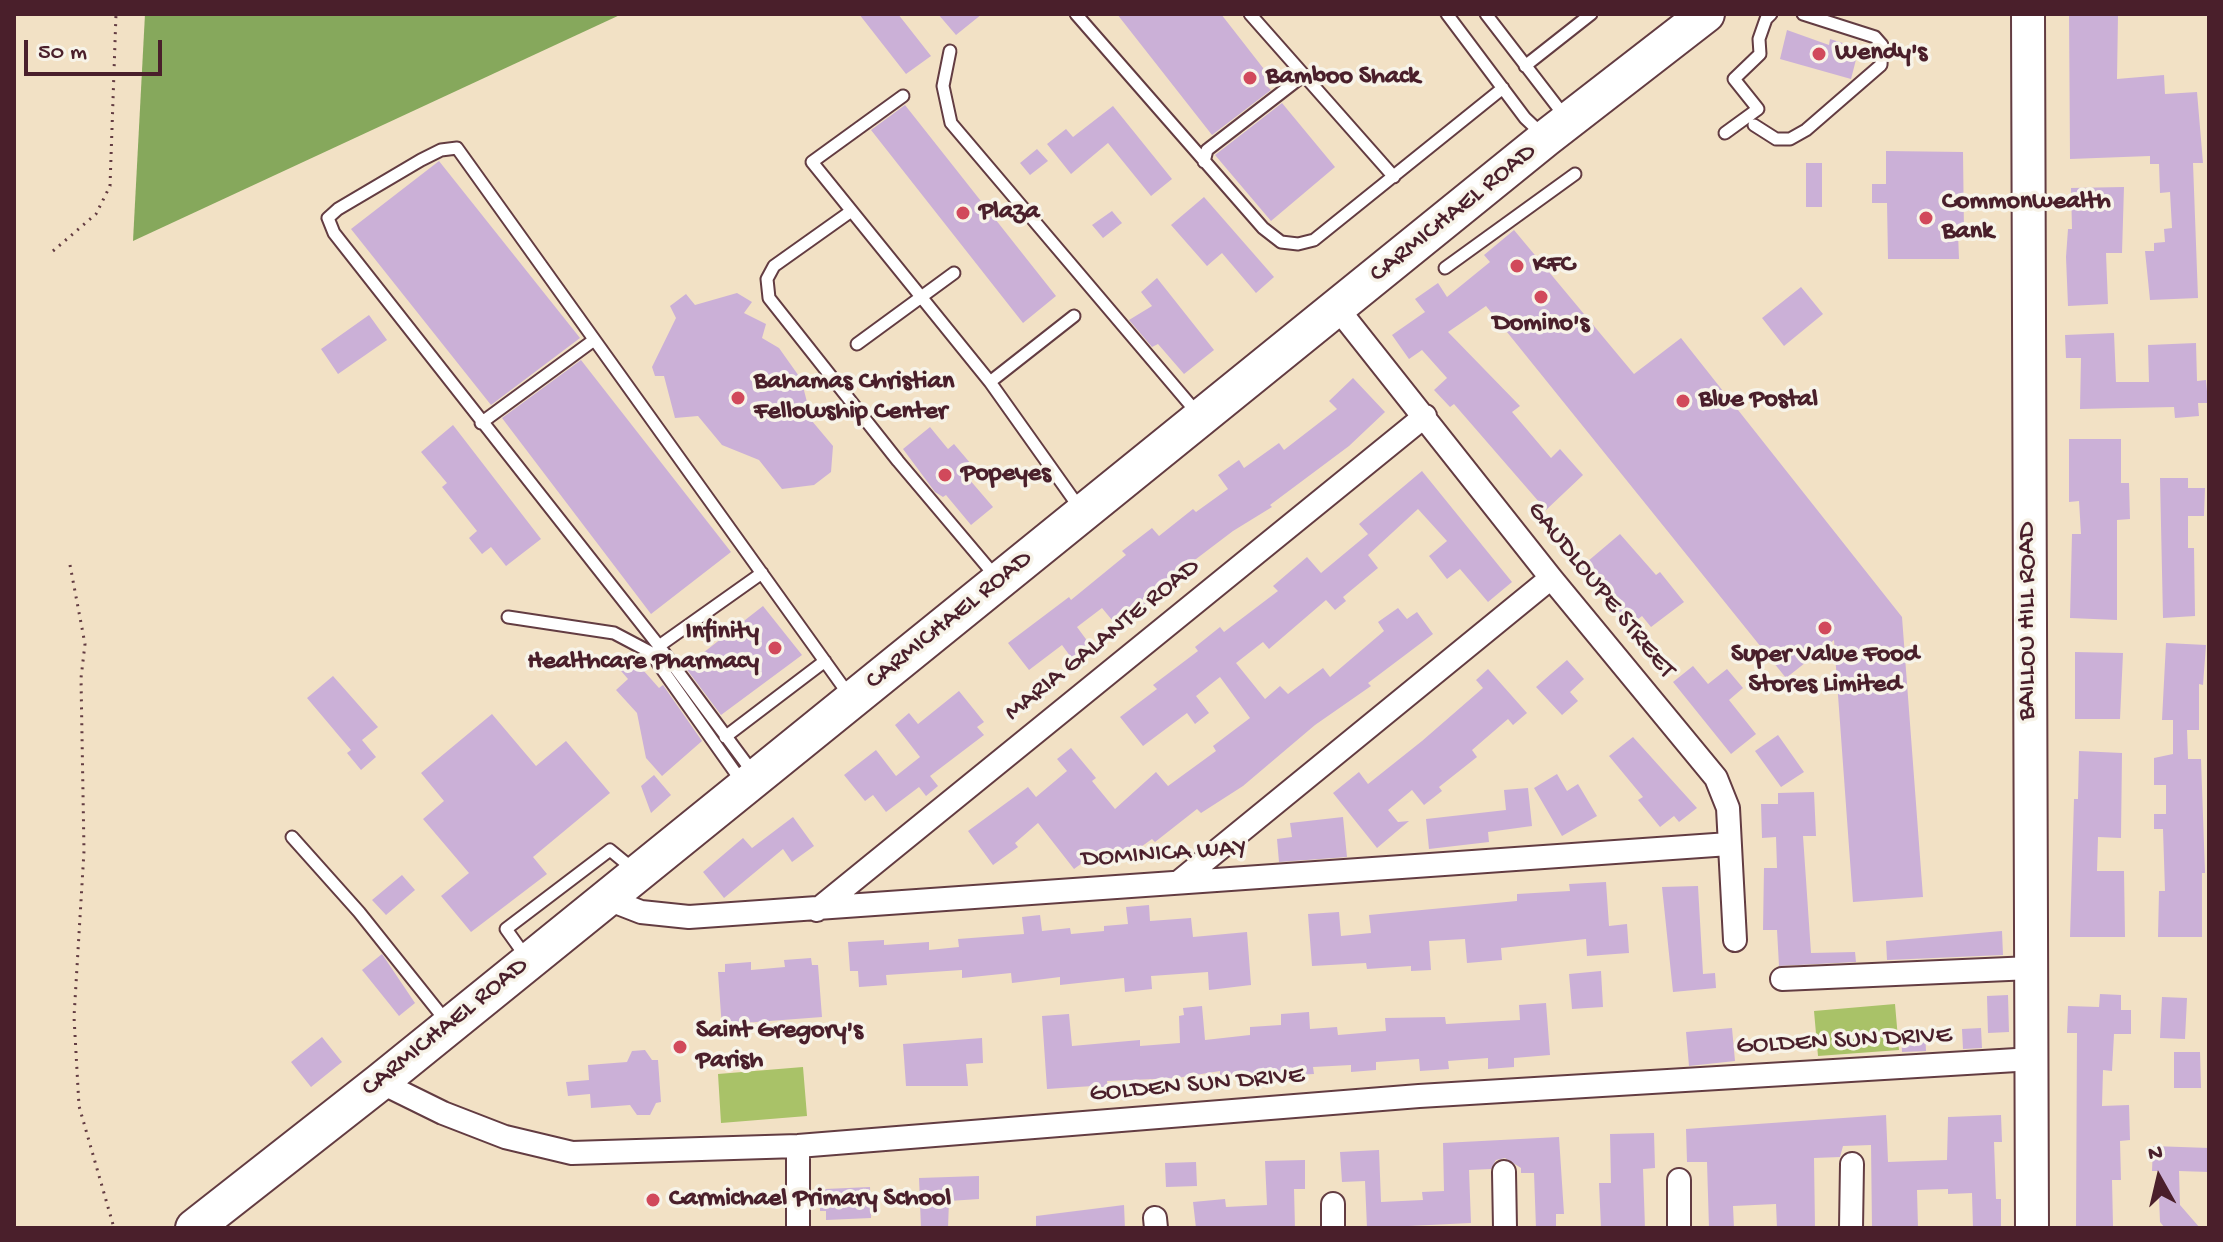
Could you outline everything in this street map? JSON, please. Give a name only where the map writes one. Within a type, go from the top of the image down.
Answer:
[{"type":"main road","name":"CARMICHAEL ROAD","points":[[194,1228],[380,1082],[1558,130],[1706,14]]},
{"type":"main road","name":"BAILLOU HILL ROAD","points":[[2028,14],[2032,1228]]},
{"type":"street","name":"GAUDLOUPE STREET","points":[[1338,309],[1551,578],[1716,778],[1728,808],[1735,940]]},
{"type":"street","name":"MARIA GALANTE ROAD","points":[[817,910],[1425,416]]},
{"type":"street","points":[[1180,881],[1551,578]]},
{"type":"street","name":"DOMINICA WAY","points":[[605,898],[641,912],[680,917],[817,910],[1180,881],[1729,844]]},
{"type":"street","points":[[1782,979],[2031,968]]},
{"type":"street","name":"GOLDEN SUN DRIVE","points":[[380,1082],[443,1113],[505,1137],[572,1153],[798,1146],[1419,1096],[2033,1059]]},
{"type":"street","points":[[798,1146],[798,1228]]},
{"type":"street","points":[[1851,1228],[1852,1164]]},
{"type":"street","points":[[1504,1172],[1505,1228]]},
{"type":"street","points":[[1679,1180],[1679,1228]]},
{"type":"street","points":[[1333,1204],[1333,1228]]},
{"type":"lane","points":[[1076,14],[1263,228],[1281,242],[1298,244],[1314,240],[1503,88]]},
{"type":"lane","points":[[1250,14],[1394,177]]},
{"type":"lane","points":[[1447,14],[1503,88],[1558,130]]},
{"type":"lane","points":[[1486,14],[1525,66],[1558,130]]},
{"type":"lane","points":[[1525,66],[1591,14]]},
{"type":"lane","points":[[1725,133],[1758,109],[1734,79],[1760,54],[1759,39],[1771,14]]},
{"type":"lane","points":[[1754,125],[1776,139],[1790,139],[1806,130],[1881,65],[1882,45],[1875,37],[1803,14]]},
{"type":"lane","points":[[950,51],[943,86],[951,123],[1201,418]]},
{"type":"lane","points":[[1204,162],[1207,150],[1304,75]]},
{"type":"lane","points":[[903,96],[812,162],[990,382],[1084,513]]},
{"type":"lane","points":[[750,781],[725,737],[659,646],[334,233],[328,218],[338,209],[421,160],[441,150],[457,148],[852,699]]},
{"type":"lane","points":[[1445,268],[1575,174]]},
{"type":"lane","points":[[850,212],[774,266],[767,279],[769,298],[898,461],[999,581]]},
{"type":"lane","points":[[857,344],[954,273]]},
{"type":"lane","points":[[990,382],[1074,316]]},
{"type":"lane","points":[[481,423],[594,340]]},
{"type":"lane","points":[[659,646],[762,573]]},
{"type":"lane","points":[[508,617],[614,633],[650,652],[750,781]]},
{"type":"lane","points":[[725,737],[825,661]]},
{"type":"lane","points":[[292,837],[359,912],[449,1025]]},
{"type":"lane","points":[[528,961],[506,929],[610,850],[636,873]]},
{"type":"path","points":[[53,251],[96,214],[110,186],[116,14]]},
{"type":"path","points":[[70,565],[85,644],[81,678],[84,851],[74,1017],[78,1092],[99,1183],[114,1228]]},
{"type":"green space","points":[[145,14],[622,14],[133,241]]},
{"type":"green space","points":[[1895,1004],[1899,1050],[1818,1056],[1814,1011]]},
{"type":"green space","points":[[803,1067],[807,1116],[721,1123],[718,1074]]},
{"type":"building","points":[[859,14],[898,14],[931,56],[906,74]]},
{"type":"building","points":[[938,14],[982,14],[956,35]]},
{"type":"building","points":[[1117,14],[1221,14],[1274,82],[1268,87],[1271,90],[1212,135]]},
{"type":"building","points":[[2069,14],[2118,14],[2117,79],[2164,75],[2165,94],[2197,92],[2203,163],[2193,163],[2198,298],[2150,300],[2145,251],[2154,251],[2154,243],[2165,242],[2164,229],[2172,228],[2170,192],[2160,193],[2159,164],[2150,164],[2150,156],[2070,159]]},
{"type":"building","name":"Wendy's","points":[[1787,30],[1829,45],[1830,39],[1859,48],[1851,79],[1780,59]]},
{"type":"building","points":[[1282,103],[1335,167],[1271,221],[1215,155]]},
{"type":"building","name":"Plaza","points":[[905,105],[1056,296],[1023,323],[871,130]]},
{"type":"building","points":[[1113,106],[1172,179],[1151,196],[1108,143],[1071,174],[1047,144],[1066,129],[1073,137]]},
{"type":"building","points":[[1037,149],[1048,161],[1030,175],[1020,163]]},
{"type":"building","name":"Commonwealth Bank","points":[[1886,151],[1963,152],[1964,233],[1958,233],[1959,259],[1888,259],[1887,203],[1872,203],[1872,184],[1886,184]]},
{"type":"building","points":[[439,161],[580,338],[491,405],[351,229]]},
{"type":"building","points":[[1806,163],[1822,163],[1822,207],[1806,207]]},
{"type":"building","points":[[2124,187],[2122,253],[2106,253],[2108,304],[2068,306],[2066,257],[2068,229],[2072,229],[2071,188]]},
{"type":"building","points":[[1204,197],[1274,277],[1256,293],[1222,253],[1207,266],[1171,225]]},
{"type":"building","points":[[1112,211],[1122,223],[1103,238],[1092,225]]},
{"type":"building","name":"Super Value Food Stores Limited","points":[[1514,230],[1634,374],[1681,338],[1902,617],[1923,897],[1853,902],[1834,640],[1786,678],[1486,306],[1448,332],[1520,406],[1512,412],[1551,458],[1560,449],[1583,475],[1546,510],[1454,404],[1450,407],[1434,390],[1447,378],[1422,350],[1409,359],[1392,335],[1425,312],[1415,299],[1438,283],[1447,297],[1490,262],[1484,255]]},
{"type":"building","points":[[1157,278],[1214,350],[1184,374],[1158,344],[1152,347],[1129,320],[1152,306],[1141,292]]},
{"type":"building","points":[[1801,287],[1823,314],[1784,346],[1762,318]]},
{"type":"building","name":"Bahamas Christian Fellowship Center","points":[[737,293],[752,302],[744,313],[766,324],[762,338],[779,348],[801,379],[812,421],[833,446],[831,472],[814,485],[782,489],[759,460],[722,445],[698,416],[675,418],[664,376],[655,376],[652,367],[676,318],[670,306],[686,294],[695,305]]},
{"type":"building","points":[[369,315],[387,340],[338,374],[321,349]]},
{"type":"building","points":[[2114,333],[2116,382],[2149,382],[2148,345],[2196,343],[2197,381],[2206,380],[2208,403],[2198,403],[2199,416],[2175,418],[2174,407],[2080,409],[2081,358],[2066,358],[2065,335]]},
{"type":"building","points":[[581,360],[731,552],[651,614],[502,418]]},
{"type":"building","points":[[1353,378],[1385,412],[1349,446],[1270,505],[1272,507],[1233,531],[1142,600],[1150,609],[1122,632],[1102,608],[1077,627],[1091,646],[1073,660],[1062,645],[1029,670],[1008,643],[1069,597],[1071,600],[1126,555],[1122,551],[1152,528],[1159,536],[1193,509],[1196,512],[1228,489],[1218,475],[1239,460],[1244,468],[1279,443],[1284,450],[1337,409],[1329,401]]},
{"type":"building","points":[[453,425],[541,539],[506,566],[491,547],[482,554],[469,538],[477,531],[442,487],[447,483],[421,452]]},
{"type":"building","name":"Popeyes","points":[[930,427],[948,449],[954,444],[971,464],[963,472],[993,507],[971,525],[946,495],[943,497],[935,492],[903,449]]},
{"type":"building","points":[[2069,439],[2121,439],[2121,483],[2129,483],[2130,519],[2117,520],[2117,620],[2070,618],[2072,534],[2081,534],[2079,501],[2069,502]]},
{"type":"building","points":[[1422,471],[1512,582],[1488,602],[1460,569],[1447,579],[1429,556],[1447,541],[1418,509],[1368,555],[1378,568],[1343,597],[1346,601],[1335,610],[1326,600],[1269,649],[1263,642],[1236,663],[1265,699],[1280,686],[1288,694],[1323,668],[1330,677],[1384,631],[1378,622],[1398,608],[1407,619],[1417,612],[1433,634],[1368,683],[1371,686],[1315,725],[1243,786],[1201,813],[1197,809],[1155,842],[1152,839],[1117,864],[1114,859],[1109,863],[1100,850],[1074,869],[1038,823],[1015,843],[1018,847],[993,865],[968,831],[1028,787],[1036,797],[1067,771],[1057,759],[1071,748],[1096,778],[1092,781],[1115,809],[1156,772],[1168,786],[1216,751],[1213,746],[1250,718],[1220,677],[1196,696],[1209,713],[1195,724],[1187,713],[1143,746],[1120,717],[1157,689],[1153,685],[1198,651],[1195,647],[1220,627],[1224,632],[1278,591],[1273,586],[1307,557],[1321,573],[1368,534],[1359,524]]},
{"type":"building","points":[[2160,478],[2188,478],[2188,488],[2205,488],[2204,516],[2188,516],[2188,548],[2194,548],[2195,616],[2163,618]]},
{"type":"building","points":[[1620,534],[1656,575],[1660,572],[1684,602],[1651,627],[1642,616],[1628,627],[1615,611],[1618,608],[1581,567]]},
{"type":"building","points":[[763,606],[802,655],[721,715],[685,667]]},
{"type":"building","points":[[2166,643],[2206,645],[2203,685],[2199,684],[2199,730],[2187,730],[2188,759],[2201,759],[2205,873],[2202,873],[2202,937],[2158,937],[2159,891],[2165,891],[2163,829],[2154,829],[2154,814],[2166,814],[2166,785],[2154,785],[2154,758],[2173,754],[2173,720],[2162,720]]},
{"type":"building","points":[[2075,652],[2123,653],[2120,719],[2075,719]]},
{"type":"building","points":[[628,653],[659,688],[663,685],[702,741],[662,776],[646,758],[637,713],[616,690],[628,679],[615,664]]},
{"type":"building","points":[[1567,660],[1584,679],[1570,692],[1578,701],[1562,715],[1536,687]]},
{"type":"building","points":[[1693,666],[1708,684],[1727,669],[1743,688],[1729,700],[1756,734],[1731,754],[1673,682]]},
{"type":"building","points":[[1488,669],[1527,713],[1513,725],[1508,719],[1472,750],[1477,757],[1439,787],[1442,791],[1424,805],[1412,790],[1388,810],[1398,822],[1409,821],[1377,848],[1333,793],[1359,772],[1368,784],[1422,741],[1483,688],[1476,680]]},
{"type":"building","points":[[333,676],[378,727],[362,740],[376,757],[361,770],[347,753],[351,750],[307,698]]},
{"type":"building","points":[[959,691],[984,722],[977,727],[984,735],[930,776],[938,786],[926,796],[919,787],[886,812],[873,795],[865,801],[844,775],[876,750],[896,776],[920,757],[895,725],[909,713],[918,724]]},
{"type":"building","points":[[492,714],[536,766],[566,741],[610,793],[533,857],[547,874],[471,932],[441,896],[469,873],[423,819],[444,801],[421,773]]},
{"type":"building","points":[[1778,735],[1804,772],[1781,787],[1755,751]]},
{"type":"building","points":[[1633,737],[1697,808],[1679,822],[1674,816],[1660,827],[1638,800],[1643,797],[1609,756]]},
{"type":"building","points":[[2079,751],[2122,753],[2121,838],[2098,837],[2097,871],[2124,871],[2125,937],[2070,937],[2074,799],[2078,799]]},
{"type":"building","points":[[1557,774],[1567,791],[1578,784],[1597,816],[1562,836],[1534,788]]},
{"type":"building","points":[[654,775],[671,795],[651,813],[641,786]]},
{"type":"building","points":[[1528,788],[1532,826],[1488,832],[1489,842],[1429,849],[1426,819],[1506,810],[1504,790]]},
{"type":"building","points":[[1814,792],[1816,836],[1803,836],[1811,953],[1855,952],[1856,962],[1779,966],[1777,930],[1763,930],[1764,868],[1777,868],[1776,837],[1762,838],[1761,804],[1778,804],[1778,793]]},
{"type":"building","points":[[793,817],[814,846],[792,862],[783,849],[724,898],[703,872],[743,838],[752,848]]},
{"type":"building","points":[[1343,817],[1347,857],[1279,862],[1277,839],[1292,837],[1290,823]]},
{"type":"building","points":[[402,875],[415,890],[386,915],[372,900]]},
{"type":"building","points":[[1606,882],[1609,926],[1627,924],[1629,953],[1587,956],[1586,939],[1501,948],[1502,960],[1467,963],[1465,939],[1429,941],[1431,970],[1411,971],[1411,966],[1367,969],[1366,963],[1312,966],[1308,914],[1339,912],[1341,936],[1371,933],[1369,915],[1517,901],[1517,894],[1570,891],[1569,884]]},
{"type":"building","points":[[1698,886],[1703,974],[1715,973],[1716,988],[1673,992],[1662,887]]},
{"type":"building","points":[[1149,905],[1150,921],[1191,918],[1193,937],[1247,932],[1251,985],[1209,990],[1208,972],[1151,976],[1152,989],[1125,992],[1124,978],[1060,985],[1060,977],[1012,983],[1011,973],[962,978],[962,970],[886,975],[887,985],[859,987],[858,971],[850,971],[848,942],[884,940],[884,945],[929,942],[929,950],[959,947],[958,939],[1024,934],[1022,917],[1040,915],[1042,931],[1070,928],[1071,934],[1104,931],[1104,926],[1128,924],[1126,907]]},
{"type":"building","points":[[2002,931],[2003,955],[1887,960],[1886,941]]},
{"type":"building","points":[[382,954],[415,1003],[399,1016],[362,970]]},
{"type":"building","points":[[811,958],[812,965],[818,965],[822,1017],[743,1023],[743,1028],[722,1029],[718,972],[725,972],[725,964],[751,962],[751,970],[785,967],[784,960]]},
{"type":"building","points":[[1601,971],[1603,1007],[1572,1009],[1569,974]]},
{"type":"building","points":[[2100,994],[2121,995],[2121,1010],[2131,1010],[2131,1034],[2114,1034],[2112,1071],[2103,1070],[2102,1106],[2129,1105],[2130,1140],[2120,1141],[2121,1180],[2112,1180],[2113,1226],[2076,1227],[2077,1033],[2067,1033],[2068,1006],[2099,1007]]},
{"type":"building","points":[[2008,995],[2009,1032],[1988,1033],[1987,996]]},
{"type":"building","points":[[2162,997],[2187,998],[2185,1039],[2160,1038]]},
{"type":"building","points":[[1546,1003],[1550,1055],[1514,1058],[1514,1067],[1488,1069],[1488,1058],[1448,1061],[1449,1069],[1420,1071],[1419,1059],[1376,1062],[1376,1070],[1351,1072],[1351,1065],[1313,1067],[1314,1074],[1230,1078],[1230,1074],[1220,1075],[1220,1071],[1177,1078],[1107,1081],[1108,1089],[1094,1090],[1093,1086],[1047,1089],[1042,1016],[1069,1014],[1072,1046],[1140,1040],[1140,1046],[1180,1043],[1179,1016],[1184,1015],[1183,1008],[1202,1006],[1205,1040],[1250,1035],[1250,1027],[1281,1025],[1281,1014],[1309,1012],[1310,1029],[1337,1027],[1338,1035],[1386,1031],[1385,1018],[1445,1017],[1446,1024],[1520,1020],[1519,1005]]},
{"type":"building","points":[[1732,1028],[1735,1061],[1689,1066],[1686,1032]]},
{"type":"building","points":[[1981,1028],[1982,1048],[1963,1049],[1962,1029]]},
{"type":"building","points":[[1925,1029],[1926,1051],[1902,1052],[1901,1030]]},
{"type":"building","points":[[322,1037],[342,1062],[311,1087],[291,1062]]},
{"type":"building","points":[[982,1038],[983,1063],[966,1064],[968,1086],[906,1086],[903,1044]]},
{"type":"building","points":[[645,1050],[652,1060],[658,1060],[661,1102],[656,1103],[650,1115],[637,1115],[630,1105],[591,1108],[590,1094],[568,1096],[566,1082],[589,1080],[588,1065],[627,1062],[632,1051]]},
{"type":"building","points":[[2174,1052],[2200,1052],[2201,1088],[2174,1088]]},
{"type":"building","points":[[1886,1115],[1888,1162],[1947,1160],[1948,1117],[2001,1115],[2002,1142],[1994,1142],[1996,1199],[2001,1199],[2001,1228],[1973,1228],[1972,1193],[1948,1194],[1948,1189],[1917,1190],[1918,1228],[1872,1228],[1871,1145],[1843,1146],[1840,1157],[1814,1158],[1815,1228],[1777,1228],[1776,1204],[1733,1206],[1734,1228],[1709,1228],[1707,1162],[1687,1162],[1686,1129]]},
{"type":"building","points":[[1654,1133],[1655,1168],[1643,1169],[1645,1228],[1601,1228],[1599,1183],[1611,1183],[1610,1134]]},
{"type":"building","points":[[1559,1137],[1564,1214],[1556,1214],[1556,1228],[1536,1228],[1534,1173],[1521,1173],[1521,1168],[1505,1158],[1496,1160],[1491,1169],[1469,1170],[1471,1223],[1367,1228],[1365,1181],[1342,1182],[1340,1152],[1379,1150],[1381,1202],[1423,1200],[1422,1192],[1444,1191],[1443,1143]]},
{"type":"building","points":[[2153,1146],[2209,1148],[2209,1172],[2179,1171],[2180,1205],[2200,1228],[2165,1228],[2160,1222],[2158,1171],[2152,1171]]},
{"type":"building","points":[[1305,1160],[1305,1189],[1294,1189],[1295,1228],[1196,1228],[1193,1202],[1225,1199],[1226,1207],[1267,1205],[1265,1161]]},
{"type":"building","points":[[1196,1162],[1197,1186],[1166,1187],[1165,1163]]},
{"type":"building","points":[[979,1176],[979,1199],[949,1201],[948,1228],[921,1228],[919,1178]]},
{"type":"building","points":[[870,1187],[871,1218],[826,1220],[826,1211],[820,1211],[820,1194],[825,1194],[825,1189]]},
{"type":"building","points":[[1124,1205],[1125,1228],[1036,1228],[1036,1216]]},
{"type":"place","name":"Wendy's","points":[[1819,54]]},
{"type":"place","name":"Bamboo Shack","points":[[1250,78]]},
{"type":"place","name":"Plaza","points":[[963,213]]},
{"type":"place","name":"Commonwealth Bank","points":[[1926,218]]},
{"type":"place","name":"KFC","points":[[1517,266]]},
{"type":"place","name":"Domino's","points":[[1541,297]]},
{"type":"place","name":"Bahamas Christian Fellowship Center","points":[[738,398]]},
{"type":"place","name":"Blue Postal","points":[[1683,401]]},
{"type":"place","name":"Popeyes","points":[[945,475]]},
{"type":"place","name":"Super Value Food Stores Limited","points":[[1825,628]]},
{"type":"place","name":"Infinity Healthcare Pharmacy","points":[[775,648]]},
{"type":"place","name":"Saint Gregory's Parish","points":[[680,1047]]},
{"type":"place","name":"Carmichael Primary School","points":[[653,1200]]}]
